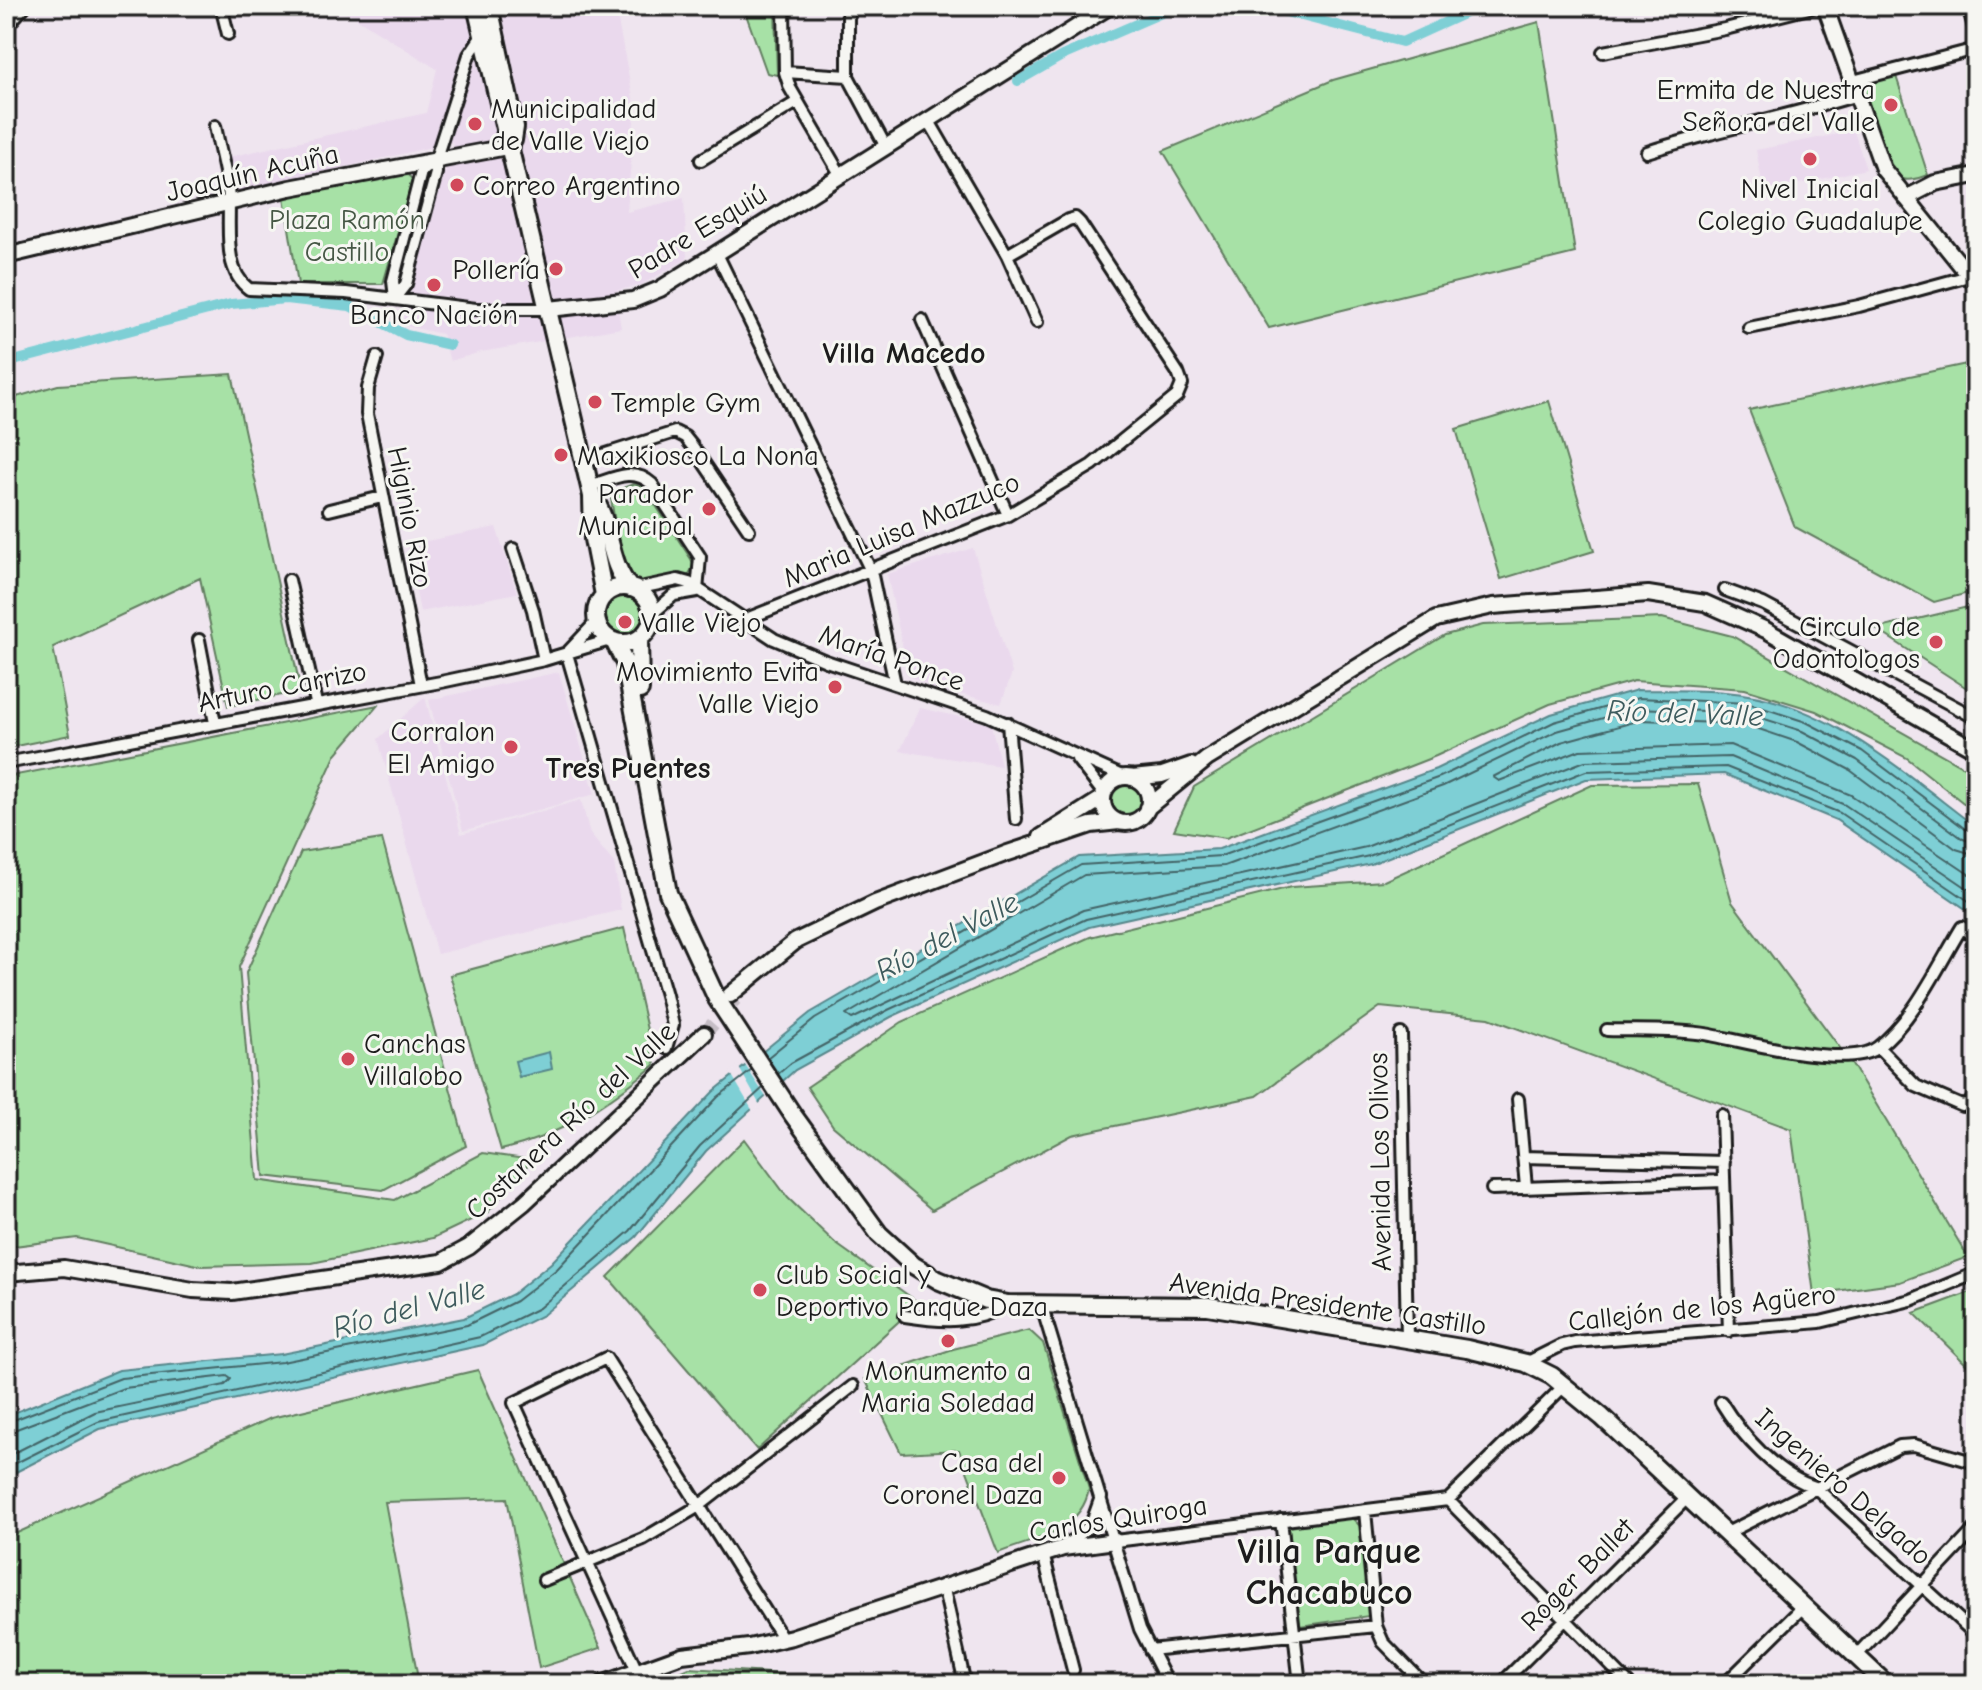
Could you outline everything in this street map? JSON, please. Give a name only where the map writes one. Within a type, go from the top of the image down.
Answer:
[{"type":"main road","points":[[476,6],[504,128],[512,146],[591,491],[593,539],[604,595]]},
{"type":"main road","points":[[489,6],[515,127],[512,146]]},
{"type":"main road","name":"Padre Esquiú","points":[[549,309],[633,300],[660,289],[1110,6]]},
{"type":"main road","points":[[1825,6],[1851,89],[1883,169],[1973,280]]},
{"type":"main road","points":[[1970,6],[1976,27]]},
{"type":"main road","name":"Joaquín Acuña","points":[[6,256],[436,158],[512,146]]},
{"type":"main road","points":[[1906,198],[1935,183],[1976,175]]},
{"type":"main road","points":[[591,491],[602,510],[617,569],[632,589],[648,600],[652,614],[647,632],[639,639],[623,643],[612,640],[597,621],[596,610],[604,595],[619,588],[632,589]]},
{"type":"main road","points":[[734,996],[782,951],[818,929],[919,884],[1091,825],[1135,821],[1207,759],[1436,619],[1493,606],[1648,594],[1705,603],[1744,619],[1976,750]]},
{"type":"main road","name":"Avenida Presidente Castillo","points":[[639,639],[637,660],[642,706],[683,928]]},
{"type":"main road","name":"Avenida Presidente Castillo","points":[[612,640],[625,663],[668,893],[699,967],[730,1021],[793,1115],[855,1204],[893,1249],[938,1280],[986,1300],[1008,1304],[1042,1307],[1190,1304],[1407,1338],[1502,1355],[1526,1363],[1564,1386],[1886,1684]]},
{"type":"main road","points":[[1012,852],[1067,823],[1103,796],[1109,784],[1128,777],[1162,775],[1207,759]]},
{"type":"main road","points":[[1128,777],[1147,792],[1147,808]]},
{"type":"main road","points":[[1103,796],[1107,813],[1119,822]]},
{"type":"main road","name":"Costanera Río del Valle","points":[[6,1273],[64,1268],[193,1290],[232,1292],[441,1262],[469,1247],[524,1203],[701,1033]]},
{"type":"main road","name":"Carlos Quiroga","points":[[602,1684],[682,1655],[783,1639],[1063,1548],[1115,1541]]},
{"type":"street","points":[[6,27],[25,6]]},
{"type":"street","points":[[221,6],[228,34]]},
{"type":"street","points":[[784,6],[785,72],[797,102],[840,174]]},
{"type":"street","points":[[848,6],[848,76],[886,147]]},
{"type":"street","points":[[1603,52],[1725,29],[1817,6]]},
{"type":"street","points":[[395,298],[393,281],[421,172],[436,158],[469,55],[483,34]]},
{"type":"street","points":[[1647,152],[1722,128],[1781,119],[1851,89],[1976,49]]},
{"type":"street","points":[[785,72],[848,76]]},
{"type":"street","points":[[701,160],[797,102]]},
{"type":"street","points":[[929,121],[1007,255],[1037,322]]},
{"type":"street","points":[[215,126],[229,192],[227,205]]},
{"type":"street","name":"Padre Esquiú","points":[[227,205],[234,267],[237,277],[249,289],[395,298],[441,306],[549,309]]},
{"type":"street","name":"Maria Luisa Mazzuco","points":[[744,620],[1008,515],[1092,465],[1177,396],[1182,384],[1178,373],[1075,218],[1007,255]]},
{"type":"street","points":[[717,254],[871,571],[895,684]]},
{"type":"street","points":[[1749,328],[1973,280]]},
{"type":"street","points":[[922,320],[1008,515]]},
{"type":"street","name":"Higinio Rizo","points":[[377,357],[368,388],[367,414],[421,685]]},
{"type":"street","points":[[584,461],[675,432],[693,447],[749,530]]},
{"type":"street","points":[[591,491],[632,473],[643,475],[700,557],[697,591],[674,595],[652,614]]},
{"type":"street","points":[[329,510],[382,497]]},
{"type":"street","points":[[513,549],[533,610],[544,660]]},
{"type":"street","points":[[289,580],[316,703]]},
{"type":"street","name":"María Ponce","points":[[632,589],[678,580],[689,583],[774,639],[826,661],[1008,723],[1076,758],[1128,777]]},
{"type":"street","points":[[1725,590],[1763,604],[1976,718]]},
{"type":"street","points":[[597,621],[567,654],[666,995],[673,1025],[666,1048]]},
{"type":"street","points":[[199,640],[215,723]]},
{"type":"street","name":"Arturo Carrizo","points":[[6,763],[421,685],[544,660],[612,640]]},
{"type":"street","points":[[1008,723],[1016,819]]},
{"type":"street","name":"María Ponce","points":[[1076,758],[1103,796]]},
{"type":"street","points":[[1607,1030],[1702,1034],[1815,1055],[1868,1053],[1878,1047],[1911,1010],[1962,927],[1976,939]]},
{"type":"street","name":"Avenida Los Olivos","points":[[1401,1034],[1407,1338]]},
{"type":"street","points":[[1878,1047],[1916,1086],[1962,1106],[1969,1104],[1976,1094]]},
{"type":"street","points":[[1518,1099],[1526,1187]]},
{"type":"street","points":[[1722,1115],[1729,1331]]},
{"type":"street","points":[[1523,1157],[1724,1162]]},
{"type":"street","points":[[1492,1189],[1724,1181]]},
{"type":"street","name":"Callejón de los Agüero","points":[[1526,1363],[1575,1342],[1820,1322],[1911,1300],[1976,1273]]},
{"type":"street","points":[[905,1316],[968,1321],[1008,1304]]},
{"type":"street","points":[[1042,1307],[1115,1541],[1135,1616],[1168,1684]]},
{"type":"street","points":[[637,1671],[514,1403],[606,1358],[783,1639]]},
{"type":"street","points":[[544,1580],[643,1539],[699,1506],[853,1386]]},
{"type":"street","points":[[1564,1386],[1448,1500],[1629,1684]]},
{"type":"street","name":"Ingeniero Delgado","points":[[1721,1402],[1734,1425],[1797,1481],[1815,1487],[1976,1635]]},
{"type":"street","points":[[1725,1534],[1900,1446],[1914,1445],[1976,1463]]},
{"type":"street","points":[[1063,1548],[1091,1525],[1101,1495]]},
{"type":"street","name":"Roger Ballet","points":[[1501,1684],[1687,1498]]},
{"type":"street","name":"Carlos Quiroga","points":[[1115,1541],[1448,1500]]},
{"type":"street","points":[[1365,1511],[1376,1626],[1383,1642],[1424,1684]]},
{"type":"street","points":[[1281,1520],[1300,1684]]},
{"type":"street","points":[[1856,1656],[1976,1528]]},
{"type":"street","points":[[1043,1554],[1073,1670]]},
{"type":"street","points":[[943,1585],[965,1684]]},
{"type":"street","points":[[1725,1684],[1803,1607]]},
{"type":"street","points":[[1150,1650],[1376,1626]]},
{"type":"shaded area","points":[[337,6],[615,6],[635,108],[627,212],[684,198],[687,259],[641,285],[615,291],[621,328],[481,352],[450,361],[442,334],[402,325],[453,142],[237,192],[229,157],[426,113],[437,69]]},
{"type":"shaded area","name":"Nivel Inicial Colegio Guadalupe","points":[[1854,131],[1866,169],[1764,192],[1756,150]]},
{"type":"shaded area","points":[[496,527],[517,593],[420,612],[407,545]]},
{"type":"shaded area","points":[[973,548],[1012,673],[1001,704],[931,687],[909,676],[887,574]]},
{"type":"shaded area","name":"Corralon El Amigo","points":[[559,672],[595,794],[463,831],[429,700]]},
{"type":"shaded area","points":[[425,697],[461,834],[581,800],[590,834],[614,863],[621,910],[437,954],[378,739]]},
{"type":"shaded area","points":[[920,708],[991,724],[1001,766],[900,751]]},
{"type":"green space","points":[[743,6],[775,6],[777,75],[767,73]]},
{"type":"green space","points":[[1539,22],[1575,253],[1269,328],[1163,151],[1333,80]]},
{"type":"green space","points":[[1896,76],[1928,175],[1913,180],[1903,179],[1890,166],[1862,93],[1867,81]]},
{"type":"green space","name":"Plaza Ramón Castillo","points":[[406,173],[413,180],[383,284],[298,284],[284,197]]},
{"type":"green space","points":[[1976,362],[1976,591],[1934,602],[1795,527],[1749,410]]},
{"type":"green space","points":[[232,374],[301,691],[228,706],[200,578],[53,647],[70,735],[6,748],[6,400],[58,385]]},
{"type":"green space","points":[[1549,401],[1594,551],[1501,579],[1456,429]]},
{"type":"green space","points":[[633,484],[643,486],[691,559],[694,565],[688,576],[645,584],[631,583],[613,539],[616,528],[610,493]]},
{"type":"green space","points":[[624,594],[639,600],[645,615],[639,630],[624,636],[609,630],[603,615],[609,600]]},
{"type":"green space","name":"Circulo de Odontologos","points":[[1976,605],[1976,694],[1876,629]]},
{"type":"green space","points":[[1662,618],[1732,636],[1976,774],[1976,813],[1907,758],[1816,711],[1745,689],[1634,681],[1550,704],[1436,756],[1226,838],[1174,830],[1194,787],[1445,635],[1483,625]]},
{"type":"green space","points":[[378,705],[336,754],[239,967],[257,1180],[395,1200],[483,1153],[532,1160],[488,1212],[433,1238],[312,1263],[201,1266],[77,1238],[6,1247],[6,777]]},
{"type":"green space","points":[[1126,780],[1139,786],[1145,799],[1139,812],[1126,818],[1113,812],[1107,799],[1113,786]]},
{"type":"green space","points":[[1698,784],[1732,902],[1852,1064],[1968,1257],[1900,1282],[1814,1294],[1791,1129],[1489,1018],[1380,1007],[1257,1096],[1072,1135],[932,1210],[833,1126],[807,1087],[902,1022],[1090,937],[1291,887],[1384,881],[1592,785]]},
{"type":"green space","name":"Canchas Villalobo","points":[[382,839],[466,1146],[383,1190],[264,1176],[246,973],[301,852]]},
{"type":"green space","points":[[624,928],[655,1065],[582,1117],[544,1136],[501,1150],[450,975]]},
{"type":"green space","name":"Club Social y Deportivo Parque Daza","points":[[744,1139],[788,1198],[835,1243],[919,1303],[757,1450],[608,1277]]},
{"type":"green space","points":[[1976,1290],[1976,1374],[1914,1313]]},
{"type":"green space","points":[[1029,1330],[1043,1343],[1089,1489],[1084,1504],[1066,1524],[1041,1538],[998,1553],[959,1450],[901,1453],[865,1379],[953,1349]]},
{"type":"green space","points":[[478,1370],[601,1648],[539,1668],[507,1498],[385,1502],[419,1684],[6,1684],[6,1538],[271,1418]]},
{"type":"green space","points":[[1352,1518],[1360,1526],[1369,1616],[1300,1626],[1296,1619],[1289,1527]]},
{"type":"green space","points":[[689,1668],[783,1674],[806,1684],[653,1684]]},
{"type":"water","name":"Río del Valle","points":[[1637,690],[1748,695],[1811,714],[1869,747],[1976,827],[1976,916],[1836,820],[1724,774],[1586,779],[1371,864],[1089,927],[891,1017],[795,1070],[706,1151],[636,1237],[543,1315],[483,1345],[100,1429],[6,1477],[6,1416],[119,1370],[281,1354],[464,1318],[513,1294],[551,1263],[713,1092],[810,1013],[1079,857],[1219,849],[1436,769],[1551,714]]},
{"type":"water","points":[[549,1052],[552,1069],[519,1077],[515,1061]]},
{"type":"pier","points":[[761,1047],[785,1084],[768,1100],[743,1062]]},
{"type":"pier","points":[[738,1066],[761,1107],[754,1113],[730,1072]]},
{"type":"waterway","points":[[1018,81],[1062,56],[1178,6]]},
{"type":"waterway","points":[[1263,6],[1402,42],[1481,6]]},
{"type":"waterway","points":[[6,363],[231,304],[286,299],[350,306],[406,335],[450,345]]},
{"type":"tunnel","points":[[704,1034],[735,999]]},
{"type":"place","name":"Ermita de Nuestra Señora del Valle","points":[[1891,105]]},
{"type":"place","name":"Municipalidad de Valle Viejo","points":[[475,124]]},
{"type":"place","name":"Nivel Inicial Colegio Guadalupe","points":[[1810,159]]},
{"type":"place","name":"Correo Argentino","points":[[457,185]]},
{"type":"place","name":"Pollería","points":[[556,269]]},
{"type":"place","name":"Banco Nación","points":[[434,285]]},
{"type":"place","name":"Temple Gym","points":[[595,402]]},
{"type":"place","name":"Maxikiosco La Nona","points":[[561,455]]},
{"type":"place","name":"Parador Municipal","points":[[709,509]]},
{"type":"place","name":"Valle Viejo","points":[[625,622]]},
{"type":"place","name":"Circulo de Odontologos","points":[[1936,642]]},
{"type":"place","name":"Movimiento Evita Valle Viejo","points":[[835,687]]},
{"type":"place","name":"Corralon El Amigo","points":[[511,747]]},
{"type":"place","name":"Canchas Villalobo","points":[[348,1059]]},
{"type":"place","name":"Club Social y Deportivo Parque Daza","points":[[760,1290]]},
{"type":"place","name":"Monumento a Maria Soledad","points":[[948,1341]]},
{"type":"place","name":"Casa del Coronel Daza","points":[[1059,1478]]},
{"type":"district","name":"Villa Macedo","points":[[904,353]]},
{"type":"district","name":"Tres Puentes","points":[[628,768]]},
{"type":"district","name":"Villa Parque Chacabuco","points":[[1329,1570]]}]
